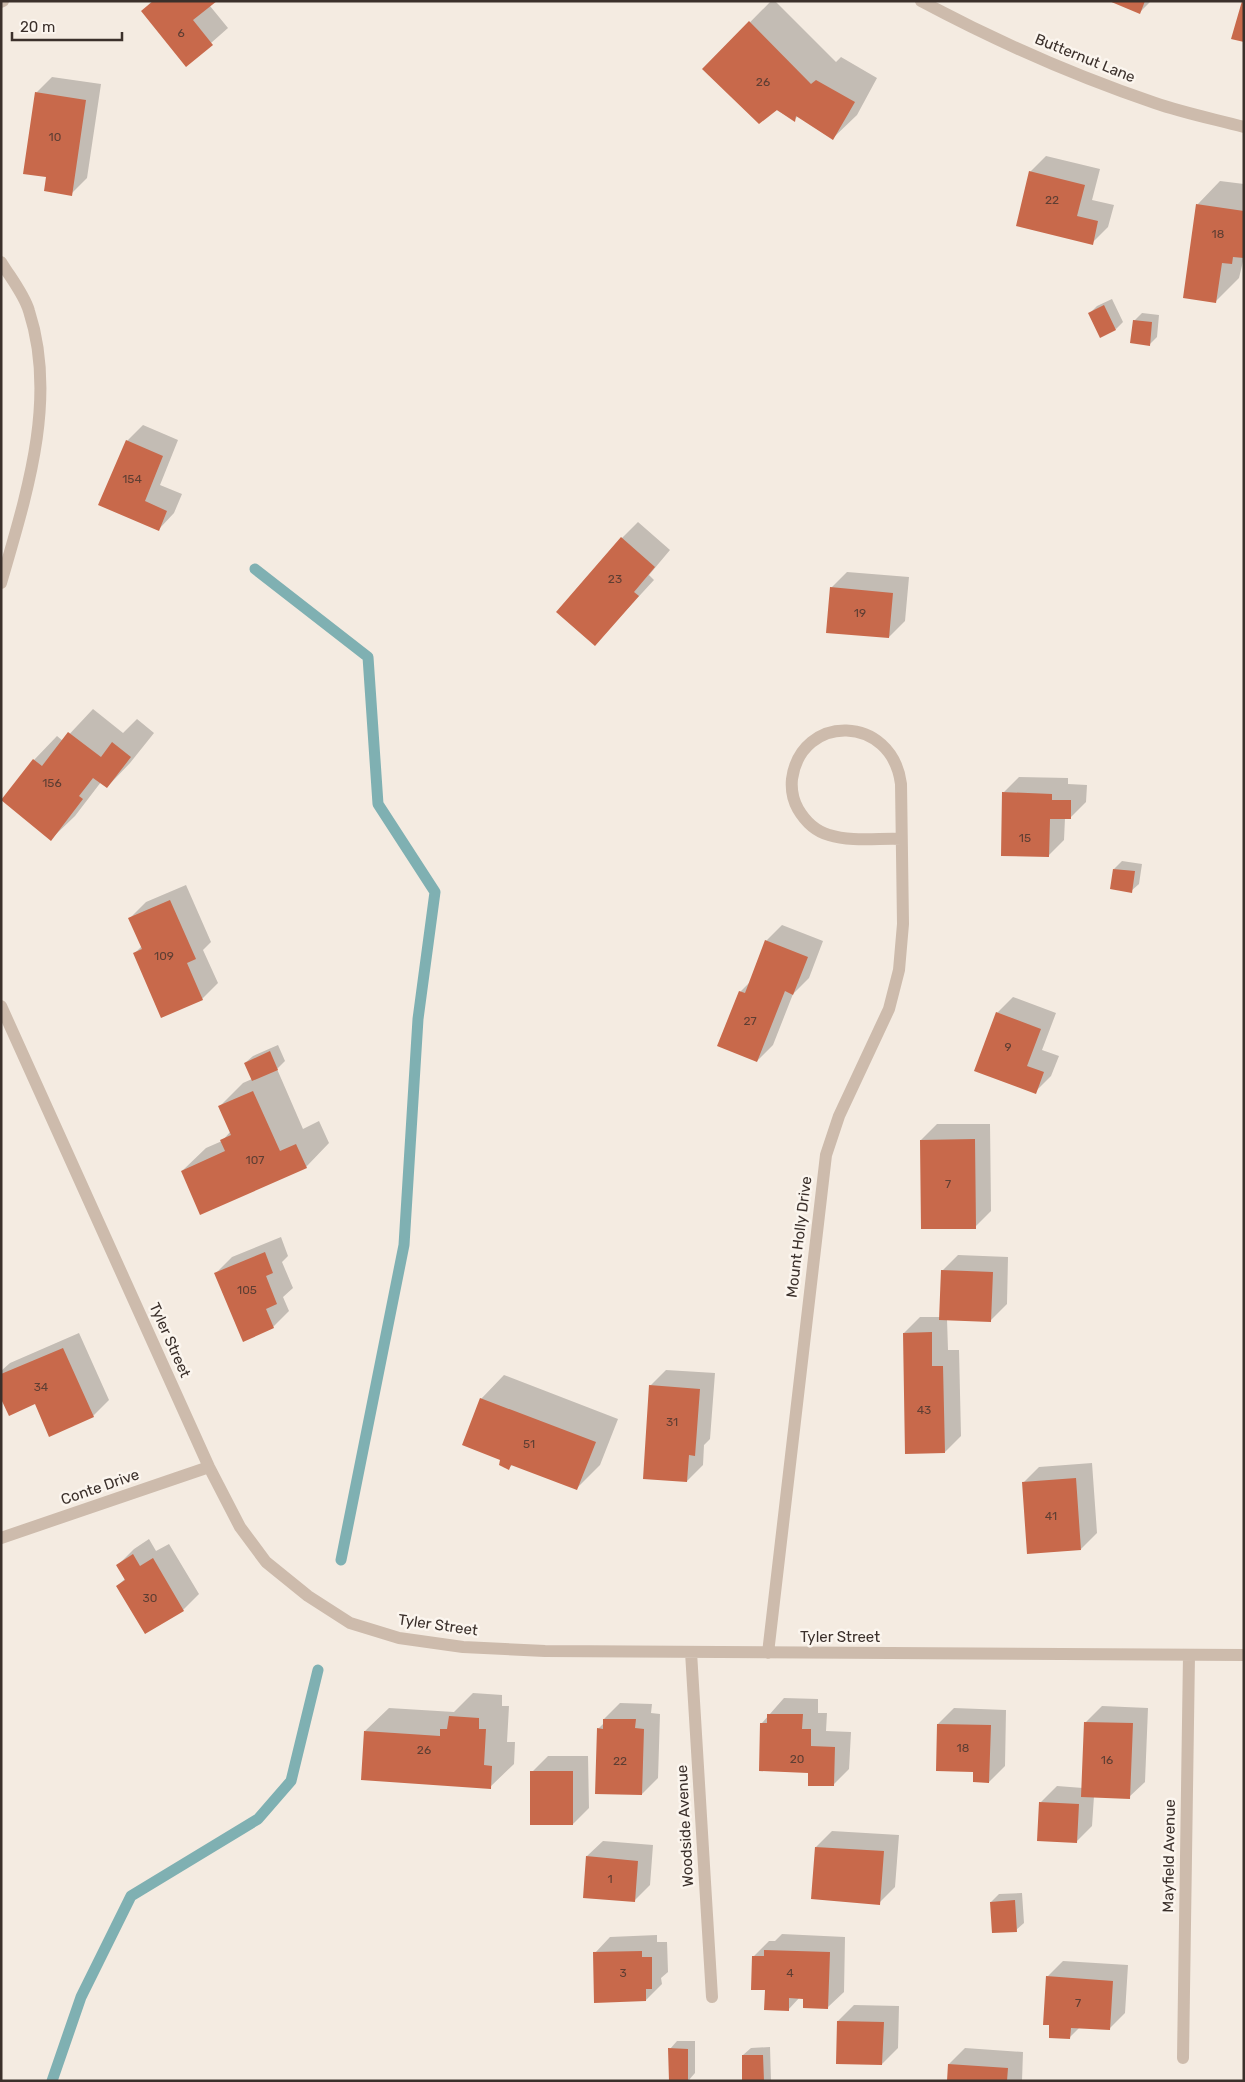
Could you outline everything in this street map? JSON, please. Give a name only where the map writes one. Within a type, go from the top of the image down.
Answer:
[{"type":"street","name":"Butternut Lane","points":[[921,1],[955,19],[1062,68],[1156,104],[1244,127]]},
{"type":"street","points":[[1,262],[29,310],[41,365],[37,444],[16,532],[1,582]]},
{"type":"street","name":"Mount Holly Drive","points":[[768,1653],[826,1155],[839,1116],[888,1009],[899,970],[903,924],[902,838],[899,773],[890,753],[883,744],[869,735],[853,731],[831,732],[811,743],[797,761],[792,782],[796,805],[808,823],[827,835],[838,838],[902,838]]},
{"type":"street","name":"Tyler Street","points":[[1,1006],[209,1467],[240,1527],[266,1562],[308,1596],[350,1623],[399,1638],[463,1647],[545,1651],[1244,1655]]},
{"type":"street","name":"Conte Drive","points":[[1,1538],[209,1467]]},
{"type":"street","name":"Woodside Avenue","points":[[691,1652],[712,1997]]},
{"type":"street","name":"Mayfield Avenue","points":[[1182,2058],[1189,1655]]},
{"type":"building","points":[[153,1],[217,1],[193,20],[213,45],[186,67],[141,11]]},
{"type":"building","points":[[1109,1],[1145,1],[1140,14]]},
{"type":"building","points":[[1242,1],[1244,1],[1244,42],[1231,39]]},
{"type":"building","points":[[749,21],[811,84],[816,80],[855,102],[833,140],[796,116],[795,122],[777,110],[759,124],[702,69]]},
{"type":"building","points":[[35,92],[86,100],[72,196],[44,191],[46,177],[23,174]]},
{"type":"building","points":[[1029,171],[1085,185],[1077,216],[1098,221],[1093,245],[1016,226]]},
{"type":"building","points":[[1196,204],[1244,211],[1244,258],[1233,257],[1232,264],[1222,263],[1216,303],[1183,298]]},
{"type":"building","points":[[1104,305],[1116,330],[1100,338],[1088,313]]},
{"type":"building","points":[[1133,320],[1152,322],[1150,346],[1130,343]]},
{"type":"building","points":[[126,440],[163,456],[145,501],[167,511],[159,531],[98,505]]},
{"type":"building","points":[[621,537],[655,567],[634,592],[639,596],[595,646],[556,612]]},
{"type":"building","points":[[830,587],[893,593],[889,638],[826,633]]},
{"type":"building","points":[[68,732],[101,757],[112,742],[131,757],[107,788],[93,778],[79,796],[83,799],[51,841],[1,800],[33,759],[42,766]]},
{"type":"building","points":[[1002,792],[1052,794],[1052,800],[1071,800],[1071,819],[1050,819],[1049,857],[1001,856]]},
{"type":"building","points":[[1113,869],[1135,871],[1132,893],[1110,889]]},
{"type":"building","points":[[170,900],[196,959],[187,963],[203,1000],[161,1018],[133,953],[142,949],[128,918]]},
{"type":"building","points":[[765,940],[808,957],[793,995],[785,991],[757,1062],[717,1046],[739,991],[745,993]]},
{"type":"building","points":[[996,1012],[1041,1029],[1027,1066],[1044,1072],[1036,1094],[974,1071]]},
{"type":"building","points":[[270,1051],[278,1070],[252,1081],[244,1063]]},
{"type":"building","points":[[253,1091],[280,1151],[296,1144],[307,1168],[200,1215],[181,1171],[225,1151],[220,1140],[231,1135],[218,1106]]},
{"type":"building","points":[[975,1139],[976,1229],[921,1229],[920,1140]]},
{"type":"building","points":[[265,1252],[273,1273],[266,1276],[277,1304],[266,1309],[274,1328],[243,1342],[214,1273]]},
{"type":"building","points":[[941,1270],[993,1272],[991,1322],[939,1320]]},
{"type":"building","points":[[932,1332],[932,1366],[943,1366],[945,1453],[905,1454],[903,1333]]},
{"type":"building","points":[[63,1348],[94,1417],[49,1437],[35,1404],[9,1416],[1,1399],[1,1374]]},
{"type":"building","points":[[649,1385],[700,1389],[695,1456],[689,1455],[687,1482],[643,1479]]},
{"type":"building","points":[[480,1398],[596,1442],[577,1490],[511,1465],[509,1470],[499,1465],[500,1460],[462,1445]]},
{"type":"building","points":[[1076,1478],[1081,1550],[1027,1554],[1022,1482]]},
{"type":"building","points":[[133,1554],[140,1566],[153,1558],[184,1611],[145,1634],[116,1586],[125,1580],[116,1565]]},
{"type":"building","points":[[767,1714],[803,1714],[802,1729],[811,1729],[811,1746],[835,1747],[834,1786],[808,1786],[808,1773],[759,1771],[760,1723],[767,1723]]},
{"type":"building","points":[[449,1716],[479,1718],[479,1729],[486,1729],[484,1765],[492,1766],[491,1789],[361,1780],[364,1731],[440,1736],[440,1729],[447,1729]]},
{"type":"building","points":[[603,1719],[636,1719],[635,1728],[644,1729],[642,1795],[595,1794],[597,1728],[603,1729]]},
{"type":"building","points":[[1084,1722],[1133,1723],[1130,1799],[1081,1797]]},
{"type":"building","points":[[937,1724],[991,1725],[989,1783],[973,1782],[973,1772],[936,1771]]},
{"type":"building","points":[[530,1771],[573,1771],[573,1825],[530,1825]]},
{"type":"building","points":[[1039,1802],[1079,1804],[1077,1843],[1037,1841]]},
{"type":"building","points":[[815,1847],[884,1851],[880,1905],[811,1899]]},
{"type":"building","points":[[586,1856],[638,1861],[635,1902],[583,1898]]},
{"type":"building","points":[[1015,1900],[1017,1932],[992,1933],[990,1902]]},
{"type":"building","points":[[764,1950],[830,1952],[828,2009],[803,2008],[803,1999],[789,1998],[789,2011],[764,2010],[765,1990],[751,1990],[752,1956],[764,1956]]},
{"type":"building","points":[[642,1951],[642,1957],[652,1957],[652,1989],[646,1989],[646,2001],[594,2003],[593,1952]]},
{"type":"building","points":[[1046,1976],[1113,1981],[1110,2030],[1071,2028],[1070,2039],[1049,2038],[1049,2025],[1043,2025]]},
{"type":"building","points":[[837,2021],[884,2022],[882,2065],[836,2064]]},
{"type":"building","points":[[668,2048],[688,2049],[688,2081],[669,2081]]},
{"type":"building","points":[[742,2055],[763,2055],[764,2081],[742,2081]]},
{"type":"building","points":[[948,2064],[1008,2068],[1007,2081],[947,2081]]},
{"type":"waterway","points":[[255,569],[368,657],[378,804],[435,892],[418,1019],[404,1245],[341,1560]]},
{"type":"waterway","points":[[52,2081],[81,1997],[131,1896],[258,1819],[291,1781],[318,1670]]}]
